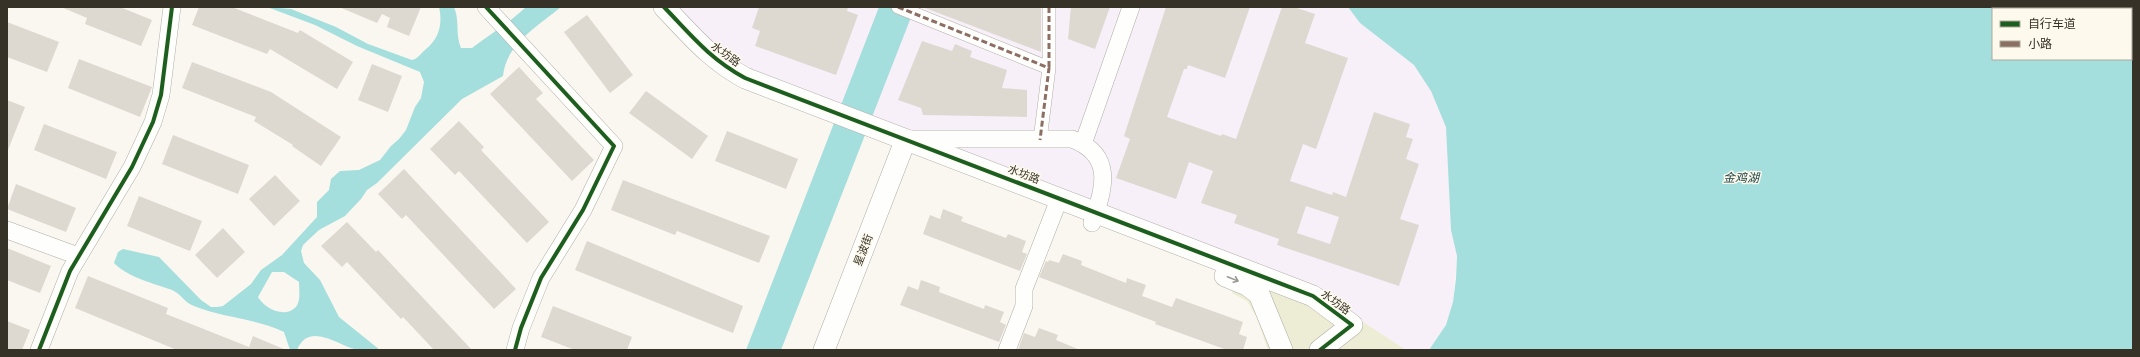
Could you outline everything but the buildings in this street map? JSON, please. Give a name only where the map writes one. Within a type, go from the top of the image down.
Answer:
[{"type":"street","points":[[39,350],[65,282],[78,256],[132,167],[157,112],[172,7]]},
{"type":"street","name":"水坊路","points":[[648,7],[676,38],[718,72],[748,88],[826,114]]},
{"type":"street","name":"水坊路","points":[[664,7],[708,54],[724,66],[745,78],[826,114],[872,132],[1094,217],[1313,296],[1352,325],[1320,350]]},
{"type":"street","points":[[898,7],[1049,68]]},
{"type":"street","points":[[1040,140],[1049,68],[1048,7]]},
{"type":"street","points":[[1083,144],[1131,7]]},
{"type":"street","points":[[490,11],[614,146],[580,216],[542,278],[525,317],[515,350]]},
{"type":"street","points":[[904,144],[1072,139],[1093,150],[1103,173],[1104,186],[1094,217]]},
{"type":"street","name":"水坊路","points":[[904,144],[1056,207],[1094,217],[1247,285],[1259,294],[1282,350]]},
{"type":"street","name":"星波街","points":[[824,350],[904,144]]},
{"type":"street","points":[[1007,350],[1024,306],[1024,288],[1056,207]]},
{"type":"street","points":[[7,230],[78,256]]},
{"type":"shaded area","points":[[670,7],[1348,7],[1360,23],[1414,65],[1431,91],[1446,127],[1451,230],[1457,256],[1453,302],[1446,325],[1429,350],[1406,350],[1319,293],[741,70]]},
{"type":"green space","points":[[1243,262],[1319,293],[1406,350],[1268,350],[1257,318],[1247,301],[1232,293]]},
{"type":"water","points":[[267,7],[291,9],[336,27],[368,44],[412,60],[418,57],[430,46],[437,36],[440,25],[439,7],[454,7],[457,17],[458,38],[461,48],[472,48],[526,7],[561,7],[533,29],[517,45],[510,54],[505,65],[503,76],[462,99],[377,183],[367,190],[361,199],[345,216],[319,230],[303,245],[301,251],[304,263],[320,280],[339,317],[380,350],[358,350],[317,336],[309,337],[302,341],[297,350],[290,350],[284,332],[273,327],[194,306],[188,303],[175,291],[142,280],[127,273],[114,263],[118,252],[123,249],[159,257],[201,300],[211,307],[223,306],[251,284],[261,270],[282,255],[317,217],[317,202],[329,190],[331,179],[340,171],[359,170],[380,160],[391,146],[399,139],[406,130],[415,107],[421,98],[424,82],[420,72],[357,46],[315,25]],"holes":[[[272,272],[284,272],[299,282],[299,298],[296,307],[286,312],[281,312],[275,311],[265,305],[258,297]]]},
{"type":"water","points":[[879,7],[915,7],[781,350],[746,350]]},
{"type":"water","name":"金鸡湖","points":[[1348,7],[2133,7],[2133,350],[1429,350],[1446,325],[1453,302],[1457,256],[1451,230],[1446,127],[1431,91],[1414,65],[1360,23]]},
{"type":"marked path","points":[[898,7],[1049,68],[1040,140]]},
{"type":"marked path","points":[[1049,7],[1049,68]]},
{"type":"cycle path","points":[[39,350],[70,271],[132,167],[153,122],[161,95],[172,7]]},
{"type":"cycle path","points":[[486,7],[614,146],[583,210],[541,278],[521,328],[515,350]]},
{"type":"cycle path","points":[[664,7],[692,37],[721,63],[745,78],[1313,296],[1352,325],[1320,350]]}]
